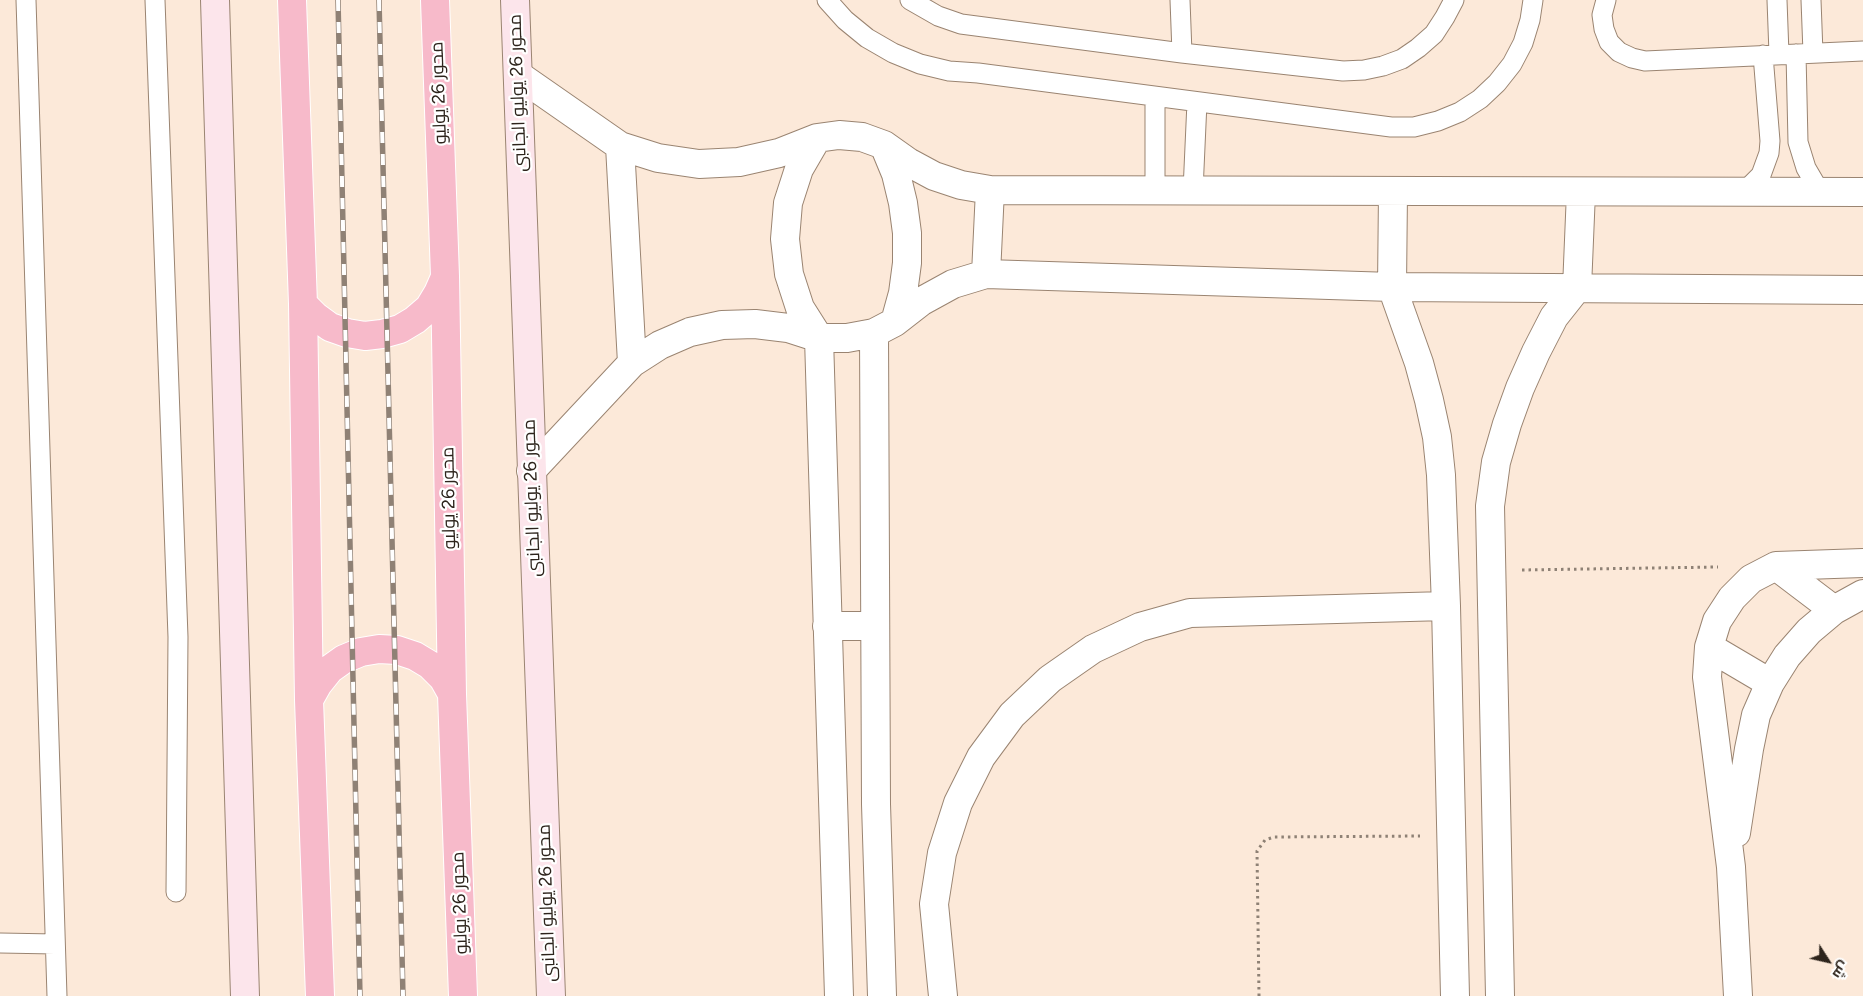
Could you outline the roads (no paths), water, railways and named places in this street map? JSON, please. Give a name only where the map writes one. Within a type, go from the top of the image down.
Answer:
[{"type":"highway","points":[[292,0],[303,304],[309,700],[320,996]]},
{"type":"highway","name":"محور 26 يوليو","points":[[435,0],[445,276],[452,694],[463,996]]},
{"type":"highway","points":[[303,304],[330,327],[365,336],[382,334],[400,329],[415,320],[429,308],[445,276]]},
{"type":"highway","points":[[309,700],[324,676],[344,658],[361,652],[379,649],[397,650],[415,656],[430,665],[443,678],[452,694]]},
{"type":"main road","points":[[215,0],[245,996]]},
{"type":"main road","name":"محور 26 يوليو الجانبى","points":[[516,0],[531,471],[551,996]]},
{"type":"street","points":[[518,75],[620,146],[658,158],[699,164],[739,162],[779,153],[816,138],[839,135],[862,137],[884,145],[908,162],[934,176],[961,185],[990,190],[1863,192]]},
{"type":"street","points":[[816,138],[799,169],[788,203],[785,239],[789,274],[800,308],[819,338],[839,996]]},
{"type":"street","points":[[882,996],[876,804],[875,626],[885,328],[903,293],[907,263],[907,233],[903,203],[898,181],[884,145]]},
{"type":"street","points":[[620,146],[632,363]]},
{"type":"street","points":[[986,274],[990,190]]},
{"type":"street","points":[[1393,192],[1392,287],[1419,363],[1429,400],[1441,475],[1455,996]]},
{"type":"street","points":[[1500,996],[1490,506],[1496,462],[1507,424],[1536,352],[1554,317],[1577,288],[1581,192]]},
{"type":"street","points":[[531,471],[632,363],[660,345],[690,332],[722,325],[755,324],[788,328],[819,338],[847,338],[885,328],[922,301],[953,284],[986,274],[1392,287],[1863,290]]},
{"type":"street","points":[[1738,996],[1731,867],[1707,677],[1709,647],[1717,621],[1732,598],[1751,579],[1776,566],[1863,564]]},
{"type":"street","points":[[1776,566],[1834,610]]},
{"type":"street","points":[[1731,867],[1749,748],[1756,715],[1770,683],[1787,656],[1809,631],[1834,610],[1863,594]]},
{"type":"street","points":[[943,996],[934,904],[942,853],[958,803],[982,757],[1012,715],[1050,679],[1093,649],[1140,627],[1190,613],[1446,606]]},
{"type":"street","points":[[827,626],[875,626]]},
{"type":"street","points":[[1709,647],[1770,683]]},
{"type":"lane","points":[[26,0],[57,996]]},
{"type":"lane","points":[[155,0],[178,637],[176,892]]},
{"type":"lane","points":[[827,0],[845,20],[867,38],[893,53],[920,64],[949,71],[978,73],[1391,127],[1414,127],[1438,121],[1460,112],[1480,100],[1498,83],[1512,64],[1523,43],[1530,20],[1533,0]]},
{"type":"lane","points":[[910,0],[938,16],[961,24],[1344,71],[1364,70],[1383,66],[1402,58],[1418,48],[1434,34],[1454,0]]},
{"type":"lane","points":[[1180,0],[1182,52]]},
{"type":"lane","points":[[1606,0],[1602,15],[1604,29],[1609,42],[1619,52],[1632,58],[1645,60],[1863,51]]},
{"type":"lane","points":[[1776,0],[1788,54],[1798,142],[1806,168],[1820,192]]},
{"type":"lane","points":[[1744,192],[1761,175],[1769,153],[1788,54],[1811,0]]},
{"type":"lane","points":[[1155,191],[1156,97]]},
{"type":"lane","points":[[1193,191],[1197,102]]},
{"type":"lane","points":[[0,943],[55,944]]},
{"type":"railway","points":[[338,0],[360,996]]},
{"type":"railway","points":[[379,0],[403,996]]}]
